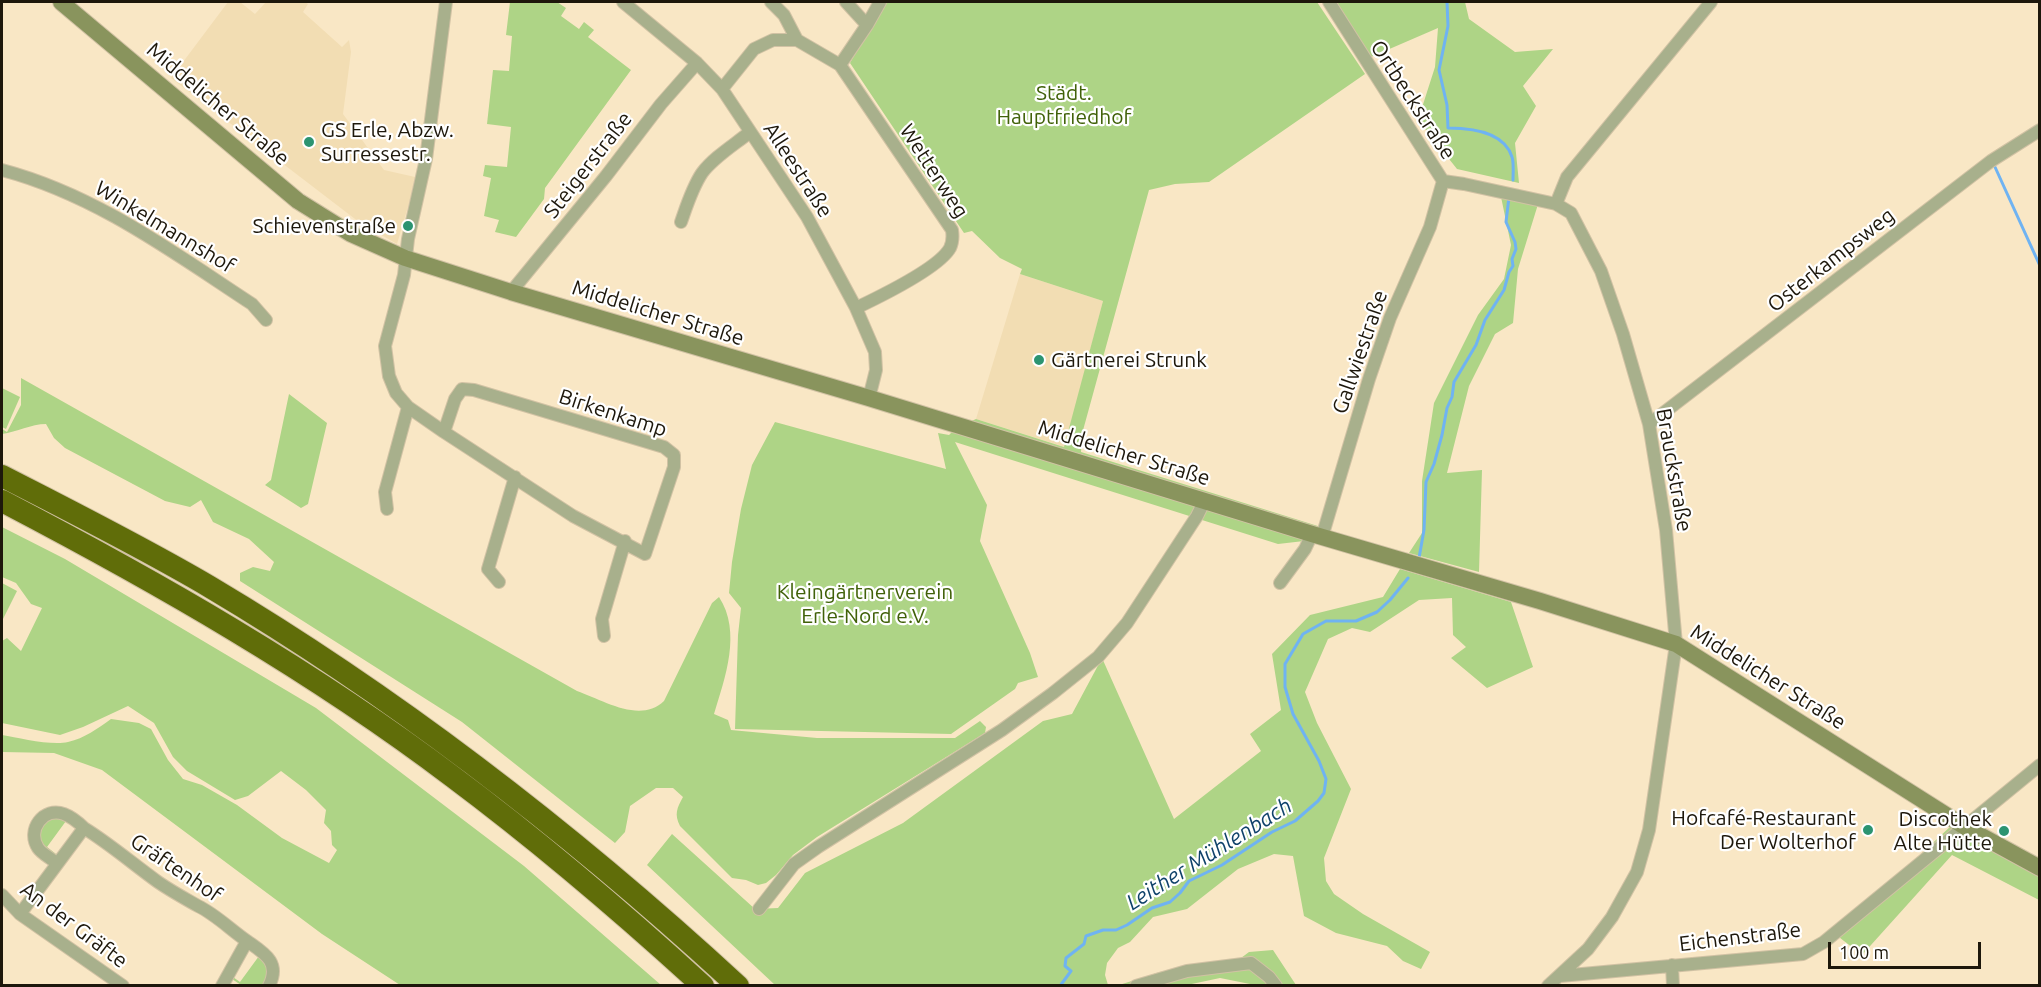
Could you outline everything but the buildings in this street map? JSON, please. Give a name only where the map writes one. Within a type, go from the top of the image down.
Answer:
[{"type":"highway","points":[[2,476],[103,528],[210,588],[396,708],[466,758],[606,868],[663,916],[738,986]]},
{"type":"highway","points":[[2,501],[121,564],[197,608],[386,729],[452,775],[537,841],[703,986]]},
{"type":"street","name":"Middelicher Straße","points":[[61,2],[298,201],[351,234],[405,258],[1204,502],[1313,540],[1540,601],[1676,644],[1965,827],[2040,868]]},
{"type":"street","points":[[405,258],[426,159],[446,2]]},
{"type":"street","name":"Alleestraße","points":[[623,2],[697,63],[722,89],[807,217],[856,308],[875,352],[876,370],[869,398]]},
{"type":"street","points":[[722,89],[754,49],[773,40],[797,40],[784,15],[771,2]]},
{"type":"street","points":[[846,2],[867,26]]},
{"type":"street","points":[[840,65],[867,26],[880,2]]},
{"type":"street","name":"Ortbeckstraße","points":[[1329,2],[1443,182],[1464,184],[1556,204]]},
{"type":"street","points":[[1556,204],[1567,177],[1711,2]]},
{"type":"street","name":"Wetterweg","points":[[797,40],[840,65],[952,230],[953,238],[950,249],[943,256],[912,279],[856,308]]},
{"type":"street","name":"Steigerstraße","points":[[511,292],[606,176],[661,104],[697,63]]},
{"type":"street","name":"Osterkampsweg","points":[[1649,424],[1982,169],[2040,130]]},
{"type":"street","points":[[681,222],[693,190],[703,172],[750,132]]},
{"type":"street","name":"Winkelmannshof","points":[[2,170],[50,185],[92,203],[130,224],[252,304],[266,320]]},
{"type":"street","name":"Gallwiestraße","points":[[1313,540],[1390,318],[1430,227],[1443,182]]},
{"type":"street","name":"Brauckstraße","points":[[1548,986],[1588,950],[1612,917],[1637,872],[1649,830],[1676,644],[1666,530],[1649,424],[1623,334],[1601,271],[1570,213],[1556,204]]},
{"type":"street","name":"Birkenkamp","points":[[405,258],[404,275],[384,346],[389,376],[396,393],[408,407],[444,432],[573,516],[625,541],[645,554],[674,467],[674,455],[664,447],[474,390],[462,389],[455,399],[444,432]]},
{"type":"street","points":[[387,509],[385,492],[408,407]]},
{"type":"street","points":[[499,582],[489,569],[514,477]]},
{"type":"street","points":[[759,909],[794,864],[1002,730],[1098,657],[1127,623],[1204,502]]},
{"type":"street","points":[[1313,540],[1314,559]]},
{"type":"street","points":[[1280,583],[1313,540]]},
{"type":"street","points":[[604,636],[602,620],[625,541]]},
{"type":"street","name":"Eichenstraße","points":[[1560,976],[1803,954],[1824,942],[2040,765]]},
{"type":"street","name":"Gräftenhof","points":[[56,863],[39,849],[34,838],[34,829],[40,819],[51,813],[63,813],[109,844],[161,884],[186,901],[199,906],[267,955],[273,967],[269,986]]},
{"type":"street","points":[[20,914],[84,828]]},
{"type":"street","name":"An der Gräfte","points":[[2,895],[20,914],[123,986]]},
{"type":"street","points":[[226,984],[247,941]]},
{"type":"street","points":[[1136,986],[1187,971],[1251,963],[1269,977],[1276,986]]},
{"type":"street","points":[[1671,966],[1673,986]]},
{"type":"shaded area","name":"GS Erle, Abzw. Surressestr.","points":[[228,2],[240,2],[255,14],[266,2],[305,2],[308,4],[303,12],[342,47],[349,40],[351,52],[343,114],[384,170],[415,177],[397,244],[359,222],[171,78]]},
{"type":"shaded area","points":[[1020,274],[1103,301],[1065,447],[976,419]]},
{"type":"green space","points":[[510,2],[557,2],[566,8],[561,16],[579,29],[584,22],[594,30],[588,37],[631,70],[545,188],[544,199],[516,237],[495,232],[499,220],[484,216],[491,178],[483,176],[485,165],[507,167],[511,127],[487,124],[493,70],[509,71],[512,36],[506,35]]},
{"type":"green space","points":[[884,2],[1317,2],[1365,74],[1209,182],[1175,184],[1149,190],[1082,434],[1081,452],[1321,527],[1304,541],[1278,544],[955,442],[987,505],[980,541],[1030,653],[1038,677],[1018,683],[1015,689],[951,734],[735,729],[741,608],[729,593],[732,562],[741,509],[752,465],[775,422],[946,469],[938,433],[949,435],[956,428],[976,419],[1064,447],[1103,301],[1020,274],[1022,269],[1000,258],[972,231],[964,233],[850,63]]},
{"type":"green space","points":[[1329,2],[1465,2],[1469,19],[1515,52],[1553,49],[1523,86],[1536,106],[1515,143],[1519,183],[1457,169],[1418,120],[1435,67],[1438,28],[1364,60]]},
{"type":"green space","points":[[1500,192],[1539,201],[1518,269],[1513,323],[1495,334],[1469,386],[1447,473],[1482,470],[1479,572],[1409,553],[1422,533],[1422,481],[1434,403],[1478,315],[1504,279],[1511,245]]},
{"type":"green space","points":[[21,378],[577,691],[610,704],[621,708],[644,710],[654,708],[664,701],[712,603],[719,597],[726,611],[730,640],[723,685],[714,714],[728,720],[731,730],[817,738],[955,738],[980,721],[986,727],[985,733],[817,837],[793,855],[766,883],[758,885],[732,878],[680,826],[677,811],[683,797],[673,788],[656,788],[630,806],[625,832],[615,843],[462,722],[240,581],[240,573],[253,567],[270,571],[274,562],[249,539],[213,522],[201,500],[190,507],[165,501],[65,448],[54,438],[46,424],[2,434],[2,429],[7,432],[21,405]]},
{"type":"green space","points":[[2,388],[20,397],[6,429],[2,427]]},
{"type":"green space","points":[[289,394],[327,423],[308,504],[301,508],[265,485],[271,480]]},
{"type":"green space","points":[[2,527],[65,559],[316,708],[524,866],[661,985],[400,985],[322,934],[102,770],[54,753],[2,752],[2,735],[61,743],[85,736],[111,719],[139,723],[151,729],[168,760],[183,779],[202,785],[237,805],[282,838],[329,863],[337,850],[332,845],[331,831],[324,823],[326,810],[306,790],[281,771],[248,796],[235,800],[187,771],[173,757],[154,723],[128,706],[60,735],[2,723],[2,641],[7,638],[21,651],[42,608],[31,604],[16,583],[2,577]]},
{"type":"green space","points":[[1400,569],[1511,602],[1533,667],[1487,688],[1451,658],[1466,647],[1453,635],[1452,598],[1419,600],[1370,632],[1352,628],[1328,639],[1305,692],[1317,723],[1351,789],[1324,858],[1326,881],[1334,894],[1363,914],[1430,952],[1421,969],[1403,961],[1387,946],[1336,933],[1304,916],[1293,856],[1274,854],[1238,869],[1187,909],[1153,917],[1130,942],[1118,948],[1107,963],[1105,975],[1108,985],[775,985],[647,865],[672,834],[755,909],[778,908],[805,873],[903,823],[1043,721],[1072,714],[1102,658],[1174,819],[1261,751],[1250,734],[1281,710],[1272,654],[1310,615],[1383,597]]},
{"type":"green space","points":[[2,583],[17,591],[2,621]]},
{"type":"green space","points":[[58,816],[66,821],[47,847],[55,855],[45,848],[39,838],[43,822]]},
{"type":"green space","points":[[1952,825],[2039,868],[2039,900],[1952,855],[1862,955],[1835,934]]},
{"type":"green space","points":[[1273,950],[1296,985],[1255,985],[1220,978],[1187,985],[1116,986],[1160,972],[1241,958],[1249,952]]},
{"type":"green space","points":[[259,956],[269,965],[266,981],[262,985],[241,985],[232,979],[233,977],[240,982]]},
{"type":"waterway","points":[[1447,2],[1448,26],[1439,70],[1447,105],[1448,128],[1476,130],[1494,136],[1502,142],[1512,157],[1513,180]]},
{"type":"waterway","points":[[1995,167],[2040,266]]},
{"type":"waterway","name":"Leither Mühlenbach","points":[[1419,558],[1424,530],[1426,482],[1434,464],[1454,382],[1476,345],[1485,320],[1504,290],[1513,266],[1515,242],[1506,222],[1509,197]]},
{"type":"waterway","name":"Leither Mühlenbach","points":[[1060,986],[1071,971],[1065,966],[1066,958],[1084,944],[1086,936],[1103,930],[1116,930],[1152,908],[1170,902],[1189,881],[1222,865],[1272,832],[1295,821],[1318,801],[1324,793],[1326,779],[1319,761],[1293,714],[1285,687],[1285,664],[1303,634],[1326,621],[1356,621],[1377,612],[1408,578]]},
{"type":"place","name":"GS Erle, Abzw. Surressestr.","points":[[309,142]]},
{"type":"place","name":"Schievenstraße","points":[[408,226]]},
{"type":"place","name":"Gärtnerei Strunk","points":[[1039,360]]},
{"type":"place","name":"Hofcafé-Restaurant Der Wolterhof","points":[[1868,830]]},
{"type":"place","name":"Discothek Alte Hütte","points":[[2004,831]]},
{"type":"park label","name":"Städt. Hauptfriedhof","points":[[1064,105]]},
{"type":"park label","name":"Kleingärtnerverein Erle-Nord e.V.","points":[[865,604]]}]
